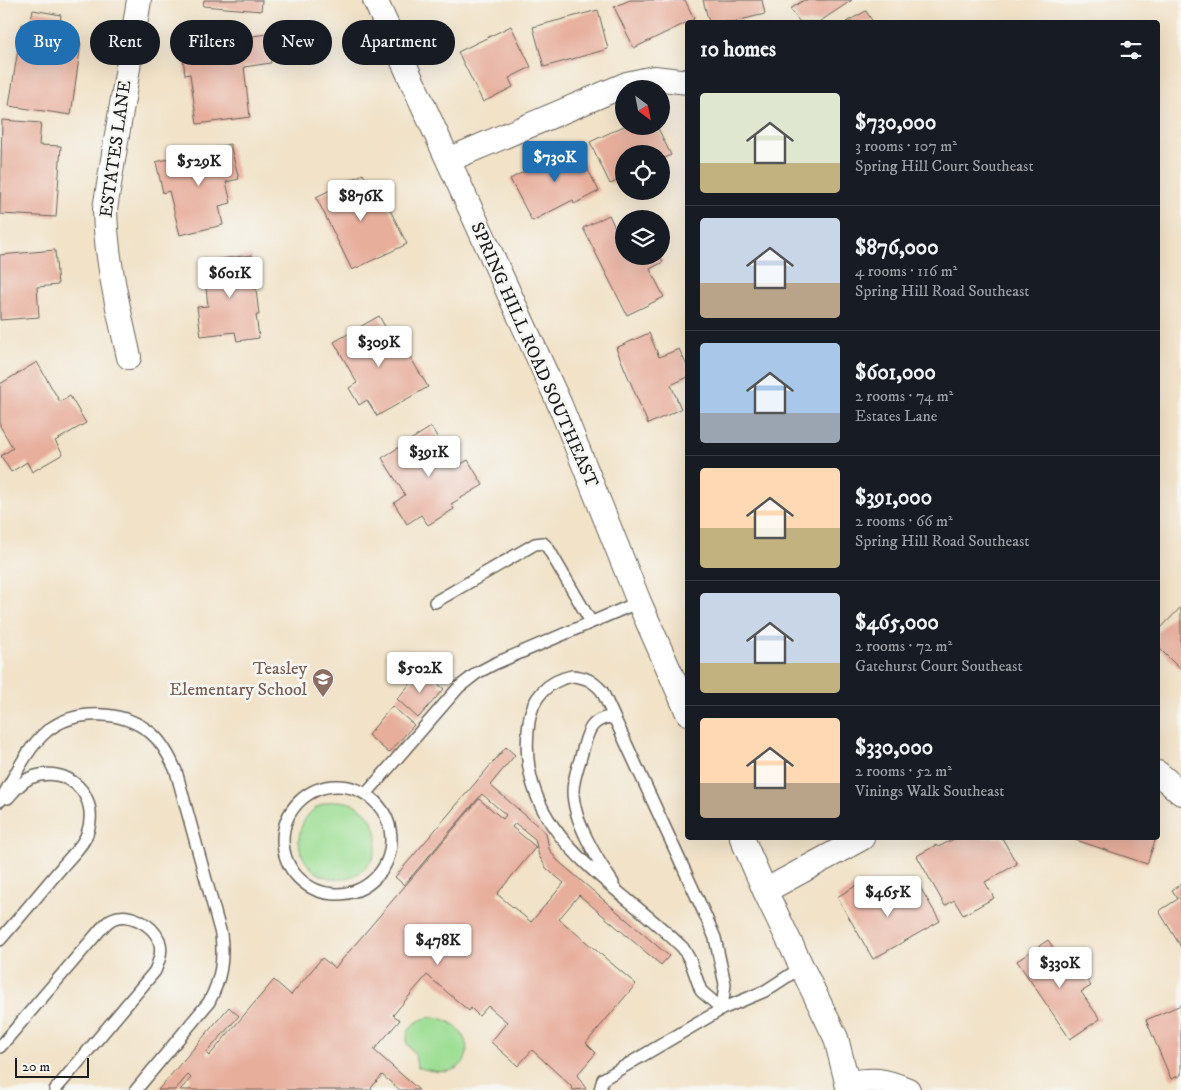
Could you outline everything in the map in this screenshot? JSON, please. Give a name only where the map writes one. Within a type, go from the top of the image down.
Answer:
[{"type":"street","name":"ESTATES LANE","points":[[129,357],[117,304],[106,238],[105,209],[139,0]]},
{"type":"street","name":"SPRING HILL ROAD SOUTHEAST","points":[[375,0],[560,405],[639,602],[685,706]]},
{"type":"street","points":[[448,160],[627,84],[654,78],[685,82]]},
{"type":"street","points":[[1160,775],[1181,793]]},
{"type":"street","points":[[743,840],[765,891],[836,1038],[848,1086],[873,1079],[891,1082],[908,1090]]},
{"type":"street","points":[[765,891],[858,840]]},
{"type":"lane","points":[[435,602],[535,544],[543,543],[548,548],[591,622]]},
{"type":"lane","points":[[366,794],[459,687],[477,673],[639,602]]},
{"type":"lane","points":[[584,677],[594,682],[602,691],[714,938],[725,984],[722,1009],[701,991],[690,960],[682,948],[589,868],[546,816],[535,796],[527,750],[530,712],[538,697],[549,685],[560,678],[584,677]]},
{"type":"lane","points":[[0,801],[30,751],[47,732],[73,718],[101,715],[122,718],[151,733],[161,743],[170,757],[176,771],[221,934],[223,955],[217,987],[210,1002],[136,1090]]},
{"type":"lane","points":[[616,721],[610,717],[600,718],[592,725],[587,735],[573,789],[574,805],[584,832],[602,866],[623,897]]},
{"type":"lane","points":[[0,807],[17,787],[28,778],[44,774],[58,775],[69,779],[81,789],[88,801],[91,816],[87,835],[79,846],[0,940]]},
{"type":"lane","points":[[327,786],[345,786],[366,794],[376,802],[386,816],[391,834],[390,852],[383,868],[372,882],[356,891],[338,894],[321,892],[304,884],[292,871],[284,854],[283,837],[287,819],[296,804],[310,792],[327,786]]},
{"type":"lane","points":[[0,1047],[100,930],[112,919],[122,917],[134,918],[145,924],[154,932],[159,941],[160,957],[155,971],[55,1090]]},
{"type":"lane","points":[[600,1090],[603,1079],[722,1009],[765,991],[802,967]]},
{"type":"green space","points":[[330,801],[346,801],[360,807],[371,818],[377,832],[377,848],[371,862],[360,873],[346,879],[330,879],[316,873],[305,862],[299,848],[299,832],[305,818],[316,807]]},
{"type":"green space","points":[[432,1017],[447,1021],[458,1029],[465,1040],[467,1051],[464,1062],[455,1069],[439,1072],[417,1067],[415,1054],[407,1044],[408,1033],[417,1022]]},
{"type":"building","points":[[204,0],[262,0],[261,11],[203,6]]},
{"type":"building","points":[[630,0],[685,0],[694,19],[685,20],[685,23],[634,48],[614,7]]},
{"type":"building","points":[[703,0],[762,0],[765,14],[740,20],[708,20]]},
{"type":"building","points":[[804,0],[852,0],[822,20],[798,20],[790,9]]},
{"type":"building","points":[[33,10],[61,15],[60,20],[31,20]]},
{"type":"building","points":[[598,10],[608,49],[544,67],[533,27]]},
{"type":"building","points":[[866,11],[872,20],[850,20]]},
{"type":"building","points":[[511,26],[531,67],[509,78],[513,87],[483,102],[458,52]]},
{"type":"building","points":[[263,35],[263,64],[244,67],[250,117],[197,124],[190,74],[185,75],[184,65],[253,65],[253,36]]},
{"type":"building","points":[[16,65],[78,65],[71,115],[9,106]]},
{"type":"building","points":[[2,120],[41,123],[39,145],[61,146],[56,217],[0,214]]},
{"type":"building","points":[[615,130],[615,135],[661,135],[666,145],[615,145],[615,182],[610,184],[590,142]]},
{"type":"building","points":[[230,144],[239,179],[226,182],[231,203],[219,206],[223,225],[180,235],[169,191],[163,193],[156,162]]},
{"type":"building","points":[[575,145],[599,191],[574,204],[573,200],[532,221],[510,179]]},
{"type":"building","points":[[363,174],[371,189],[378,186],[407,244],[352,270],[316,197]]},
{"type":"building","points":[[609,215],[615,228],[615,265],[657,265],[650,269],[664,297],[627,315],[583,228]]},
{"type":"building","points":[[55,250],[58,285],[37,287],[39,317],[0,320],[0,255]]},
{"type":"building","points":[[252,255],[259,315],[256,315],[259,338],[237,341],[235,332],[201,336],[197,307],[208,306],[203,261]]},
{"type":"building","points":[[379,316],[403,358],[409,355],[428,387],[377,416],[367,400],[359,405],[349,388],[357,383],[334,342]]},
{"type":"building","points":[[649,333],[659,357],[679,349],[685,362],[685,378],[671,385],[681,409],[648,424],[616,348]]},
{"type":"building","points":[[37,362],[60,402],[70,396],[86,423],[55,441],[63,454],[32,472],[27,462],[11,472],[1,456],[13,448],[0,426],[0,384]]},
{"type":"building","points":[[431,427],[456,467],[468,460],[483,485],[451,504],[454,509],[428,525],[421,515],[407,524],[394,503],[405,495],[382,458]]},
{"type":"building","points":[[1181,607],[1181,670],[1160,649],[1160,629]]},
{"type":"building","points":[[422,670],[444,689],[418,718],[397,699]]},
{"type":"building","points":[[392,706],[414,725],[389,753],[368,735]]},
{"type":"building","points":[[506,747],[515,755],[490,785],[546,833],[549,849],[557,860],[669,956],[661,965],[579,895],[559,919],[636,984],[586,1043],[596,1053],[577,1075],[586,1089],[573,1090],[532,1050],[518,1066],[491,1042],[507,1022],[488,1006],[479,1016],[471,1008],[469,1011],[427,975],[393,1015],[400,1020],[374,1050],[419,1090],[400,1090],[382,1075],[371,1088],[373,1090],[180,1090],[191,1078],[188,1075],[175,1090],[158,1090],[229,1007],[239,1016],[206,1053],[209,1056],[274,980],[291,995],[322,958],[335,968],[479,799],[503,819],[506,815],[482,794],[404,885],[395,877]],"holes":[[[515,823],[535,839],[539,856],[547,869],[564,883],[531,922],[497,894],[536,847],[512,827]]]},
{"type":"building","points":[[952,840],[1003,840],[1017,864],[985,882],[994,898],[963,915],[954,900],[945,906],[917,856],[936,845],[938,847]]},
{"type":"building","points":[[1076,840],[1155,840],[1147,864]]},
{"type":"building","points":[[917,882],[940,921],[873,959],[837,897],[859,884],[873,908]]},
{"type":"building","points":[[1181,884],[1181,947],[1159,911],[1178,899],[1172,890]]},
{"type":"building","points":[[1048,940],[1070,972],[1078,967],[1091,986],[1081,992],[1100,1019],[1070,1039],[1017,961]]},
{"type":"building","points":[[1181,1005],[1181,1075],[1171,1079],[1146,1020]]},
{"type":"place","name":"Teasley Elementary School","points":[[323,698]]}]
